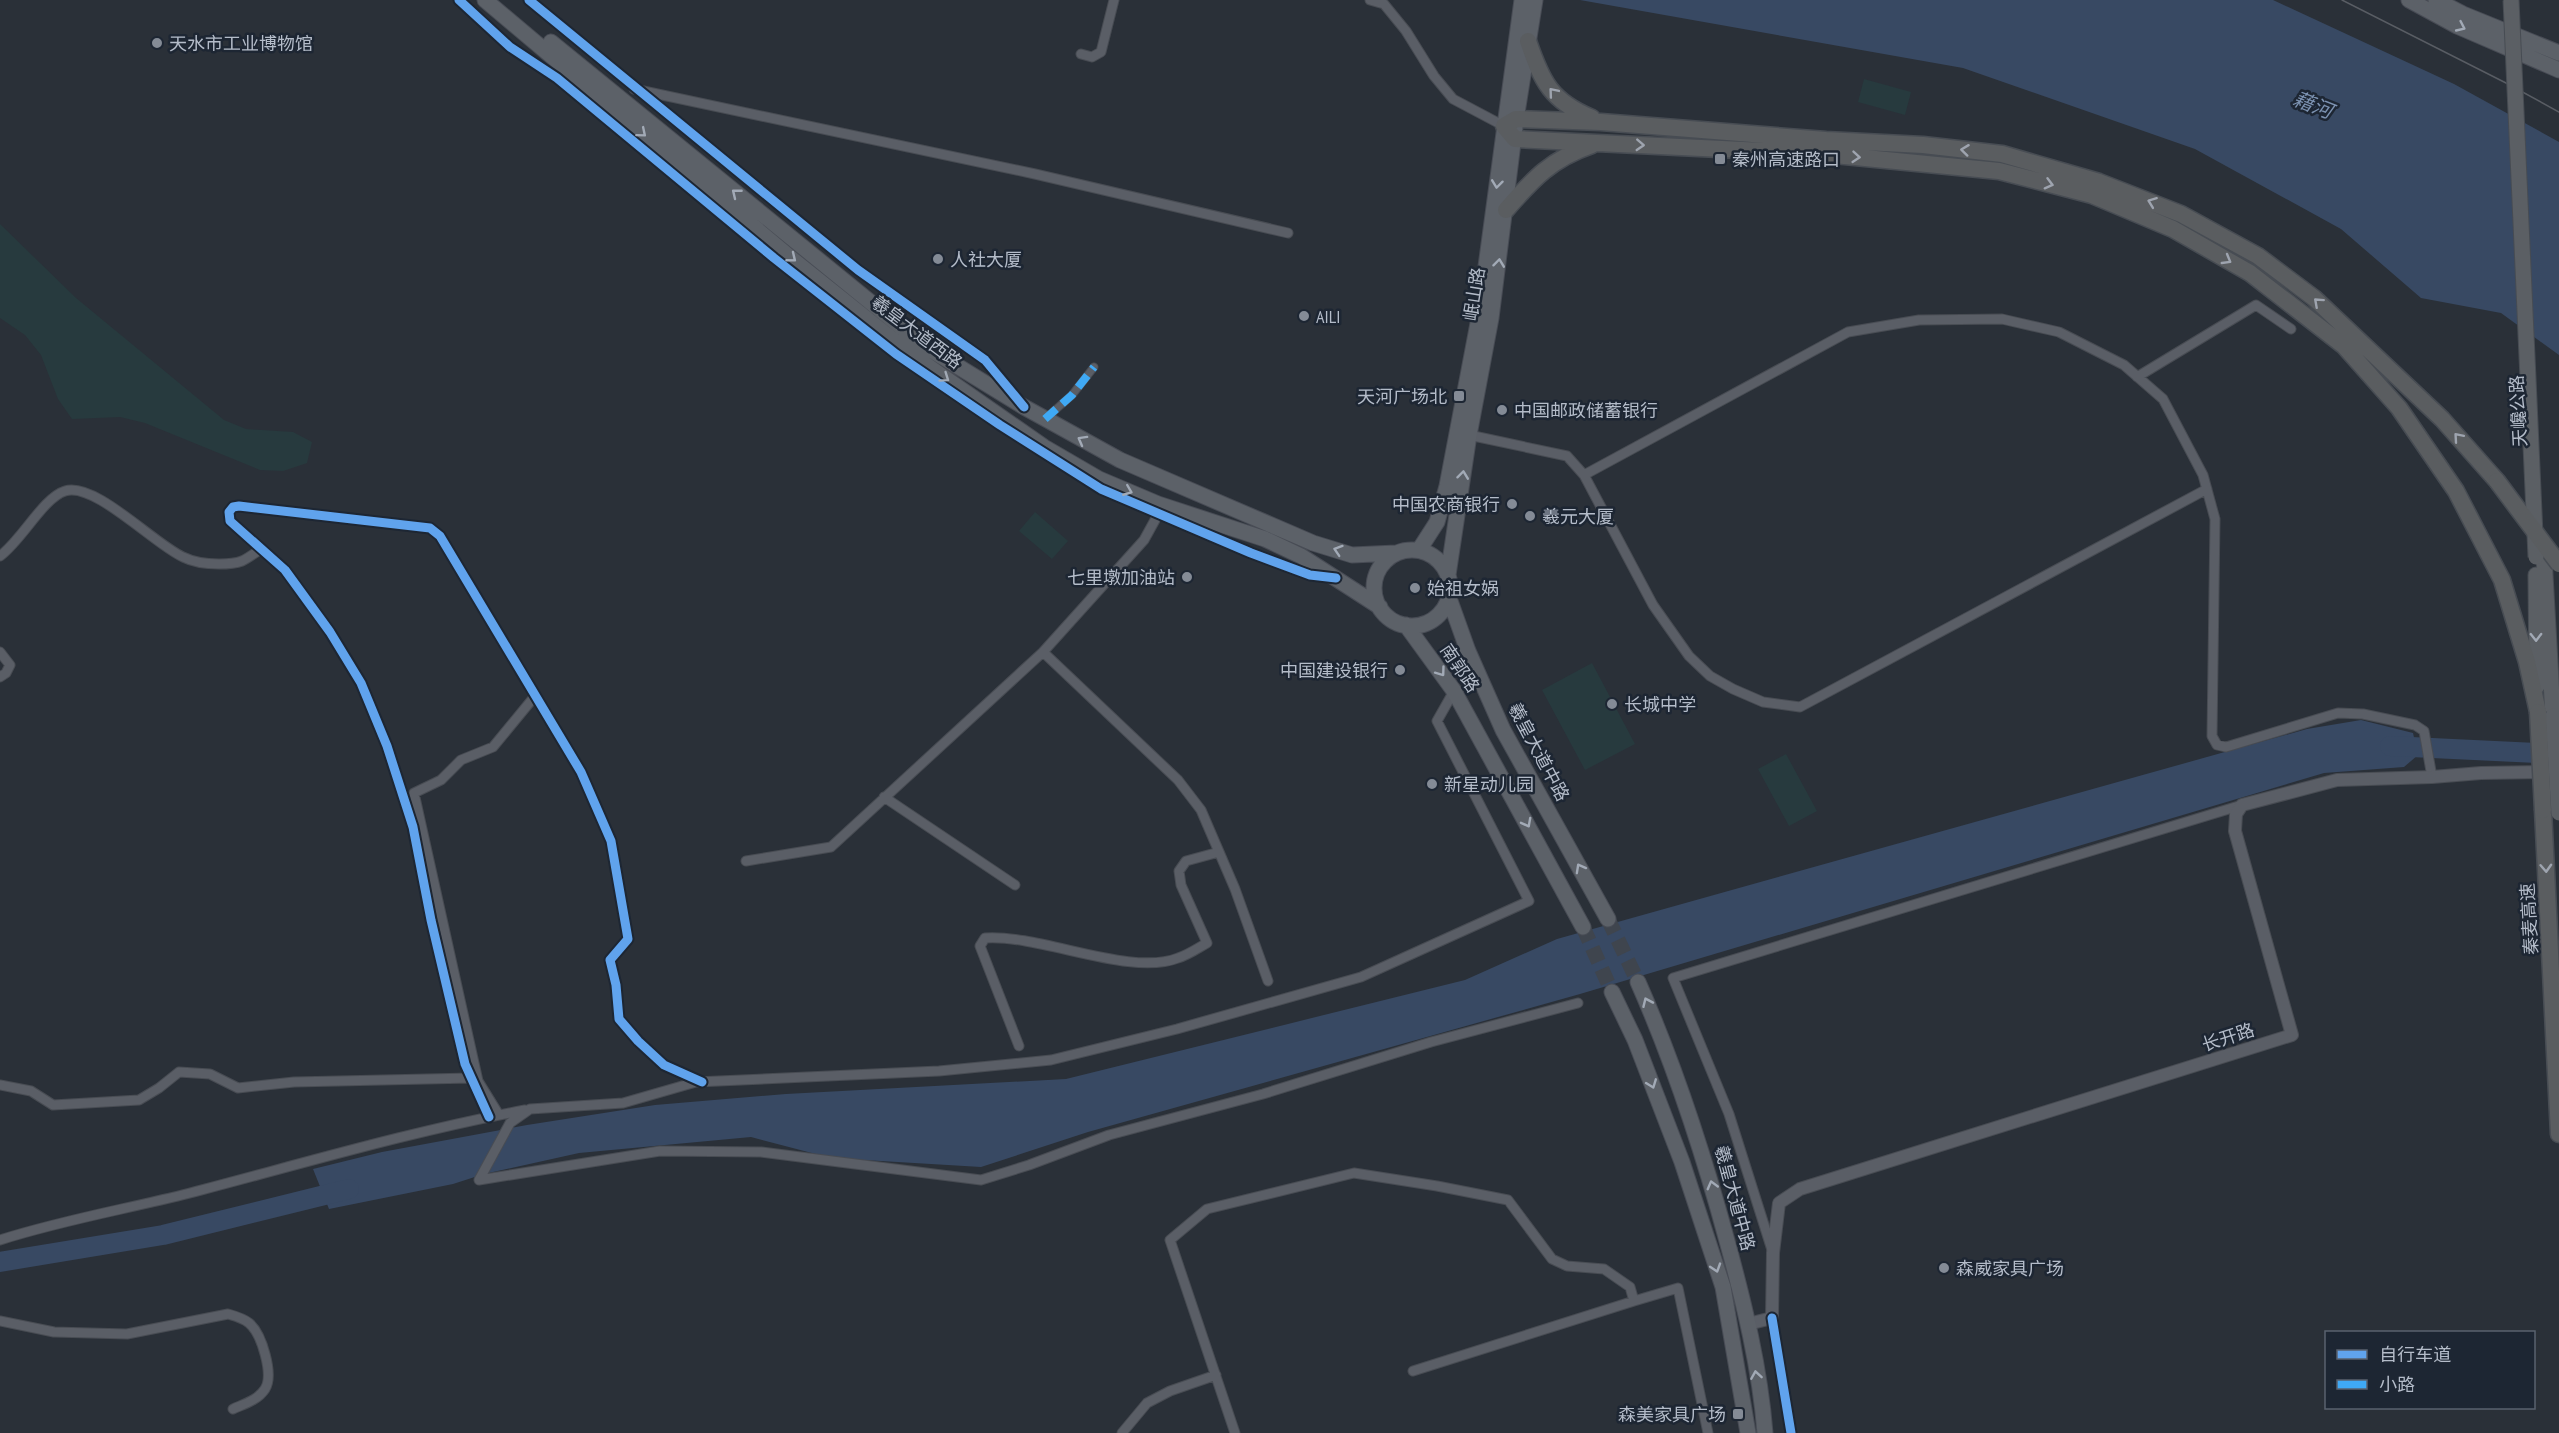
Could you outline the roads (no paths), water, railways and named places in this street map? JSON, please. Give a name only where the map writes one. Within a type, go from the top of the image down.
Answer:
[{"type":"highway","name":"天巉公路","points":[[2511,0],[2536,557],[2537,707]]},
{"type":"highway","name":"天巉公路","points":[[2519,0],[2559,819]]},
{"type":"highway","points":[[1528,41],[1538,69],[1552,93],[1570,109],[1601,122]]},
{"type":"highway","points":[[1512,128],[1601,122],[1826,140],[1923,145],[2002,154],[2099,182],[2181,214],[2258,256],[2314,298],[2442,419],[2497,481],[2559,564]]},
{"type":"highway","name":"秦麦高速","points":[[1512,128],[1600,142],[1824,154],[1999,171],[2091,195],[2173,229],[2250,273],[2344,346],[2399,408],[2456,491],[2502,580],[2537,707],[2559,1134]]},
{"type":"highway","points":[[1506,210],[1541,173],[1574,152],[1600,142]]},
{"type":"main road","name":"羲皇大道西路","points":[[486,0],[792,258],[912,355],[1044,447],[1099,479],[1158,504],[1265,539],[1301,556],[1380,608]]},
{"type":"main road","name":"羲皇大道西路","points":[[500,0],[923,345],[1045,419],[1120,460],[1313,543],[1352,555],[1396,553]]},
{"type":"main road","points":[[1522,0],[1526,17]]},
{"type":"main road","points":[[1526,17],[1535,0]]},
{"type":"main road","points":[[2409,0],[2457,26],[2559,70]]},
{"type":"main road","points":[[2436,0],[2463,14],[2559,53]]},
{"type":"main road","name":"岷山路","points":[[1448,575],[1468,435],[1491,318],[1506,210],[1512,128],[1526,17]]},
{"type":"main road","name":"岷山路","points":[[1419,550],[1437,522],[1447,486],[1528,41],[1526,17]]},
{"type":"main road","points":[[1419,550],[1434,556],[1448,575],[1449,598],[1441,612],[1429,622],[1406,625],[1391,619],[1380,608],[1375,593],[1376,577],[1383,563],[1396,553],[1419,550]]},
{"type":"main road","name":"羲皇大道中路","points":[[1449,598],[1468,651],[1503,730],[1608,919]]},
{"type":"main road","name":"南郭路","points":[[1406,625],[1454,691],[1583,927]]},
{"type":"main road","name":"羲皇大道中路","points":[[1638,982],[1659,1029],[1703,1153],[1748,1324],[1763,1432]]},
{"type":"main road","name":"羲皇大道中路","points":[[1612,992],[1635,1040],[1682,1162],[1723,1287],[1748,1433]]},
{"type":"street","points":[[1081,54],[1092,57],[1101,52],[1114,0]]},
{"type":"street","points":[[1370,0],[1384,4],[1406,31],[1434,76],[1453,99],[1512,128]]},
{"type":"street","points":[[634,89],[1035,174],[1288,233]]},
{"type":"street","points":[[2137,377],[2256,304],[2291,329]]},
{"type":"street","points":[[1584,476],[1848,332],[1919,320],[2002,319],[2059,333],[2124,365],[2163,399],[2204,475],[2216,519],[2212,736],[2217,745],[2226,747],[2338,712],[2363,714],[2415,725],[2424,731],[2432,777]]},
{"type":"street","points":[[1045,419],[1072,395],[1094,367]]},
{"type":"street","points":[[1468,435],[1568,456],[1584,476],[1653,605],[1689,656],[1710,676],[1733,689],[1763,702],[1800,707],[2207,489]]},
{"type":"street","points":[[0,556],[31,525],[55,495],[71,489],[88,492],[125,516],[158,543],[191,560],[210,564],[231,564],[242,561],[261,549]]},
{"type":"street","points":[[746,861],[831,847],[1043,652],[1144,540],[1155,520],[1158,504]]},
{"type":"street","points":[[489,1117],[465,1064],[431,920],[413,827],[387,746],[361,683],[330,632],[285,570],[230,521],[229,512],[233,507],[430,528],[440,536],[580,772],[611,841],[628,939],[610,960],[616,985],[619,1019],[638,1041],[664,1065],[702,1082]]},
{"type":"street","points":[[0,652],[10,665],[6,673],[0,677]]},
{"type":"street","points":[[1043,652],[1178,780],[1201,810],[1268,981]]},
{"type":"street","points":[[0,1240],[30,1230],[187,1194],[375,1143],[530,1109],[623,1103],[702,1082],[939,1071],[1051,1060],[1177,1029],[1361,977],[1529,901],[1437,722],[1454,691]]},
{"type":"street","points":[[499,1115],[478,1081],[414,793],[441,780],[461,760],[493,747],[534,696]]},
{"type":"street","points":[[1773,1253],[1729,1114],[1673,978],[2242,805],[2337,780],[2481,773],[2559,772]]},
{"type":"street","points":[[884,797],[1015,885]]},
{"type":"street","name":"长开路","points":[[1748,1324],[1772,1318],[1773,1253],[1779,1203],[1800,1189],[2292,1035],[2235,831],[2236,814],[2242,805]]},
{"type":"street","points":[[1019,1046],[980,946],[986,938],[1009,939],[1140,963],[1177,959],[1207,943],[1181,885],[1179,871],[1186,861],[1219,852]]},
{"type":"street","points":[[530,1109],[510,1123],[479,1179],[660,1151],[761,1152],[981,1180],[1109,1135],[1263,1094],[1431,1042],[1578,1003]]},
{"type":"street","points":[[0,1085],[31,1091],[54,1105],[139,1100],[179,1072],[210,1074],[238,1088],[294,1082],[471,1078]]},
{"type":"street","points":[[1235,1433],[1170,1240],[1207,1209],[1354,1173],[1508,1200],[1552,1259],[1567,1266],[1604,1269],[1630,1287],[1634,1301]]},
{"type":"street","points":[[1413,1371],[1678,1288],[1708,1433]]},
{"type":"street","points":[[0,1321],[54,1332],[128,1334],[228,1314],[238,1317],[248,1322],[261,1340],[269,1374],[268,1382],[260,1395],[233,1409]]},
{"type":"street","points":[[1122,1433],[1147,1403],[1170,1391],[1216,1375]]},
{"type":"water","name":"藉河","points":[[1580,0],[2273,0],[2454,84],[2559,142],[2559,355],[2501,313],[2421,298],[2341,229],[2195,149],[1963,68]]},
{"type":"water","points":[[2361,720],[2413,733],[2418,755],[2404,767],[2324,773],[1580,994],[1088,1132],[981,1167],[831,1158],[751,1137],[579,1153],[484,1174],[453,1184],[329,1209],[313,1169],[382,1152],[527,1125],[655,1105],[786,1094],[1066,1079],[1465,980],[1557,939],[2307,729]]},
{"type":"waterway","points":[[2390,746],[2558,754]]},
{"type":"waterway","points":[[0,1262],[163,1235],[349,1189]]},
{"type":"tunnel","points":[[1608,919],[1638,982]]},
{"type":"tunnel","points":[[1583,927],[1612,992]]},
{"type":"tram line","points":[[2342,0],[2559,112]]},
{"type":"place","name":"天水市工业博物馆","points":[[157,43]]},
{"type":"place","name":"秦州高速路口","points":[[1720,159]]},
{"type":"place","name":"人社大厦","points":[[938,259]]},
{"type":"place","name":"AILI","points":[[1304,316]]},
{"type":"place","name":"天河广场北","points":[[1459,396]]},
{"type":"place","name":"中国邮政储蓄银行","points":[[1502,410]]},
{"type":"place","name":"中国农商银行","points":[[1512,504]]},
{"type":"place","name":"羲元大厦","points":[[1530,516]]},
{"type":"place","name":"七里墩加油站","points":[[1187,577]]},
{"type":"place","name":"始祖女娲","points":[[1415,588]]},
{"type":"place","name":"中国建设银行","points":[[1400,670]]},
{"type":"place","name":"长城中学","points":[[1612,704]]},
{"type":"place","name":"新星动儿园","points":[[1432,784]]},
{"type":"place","name":"森威家具广场","points":[[1944,1268]]},
{"type":"place","name":"森美家具广场","points":[[1738,1414]]}]
